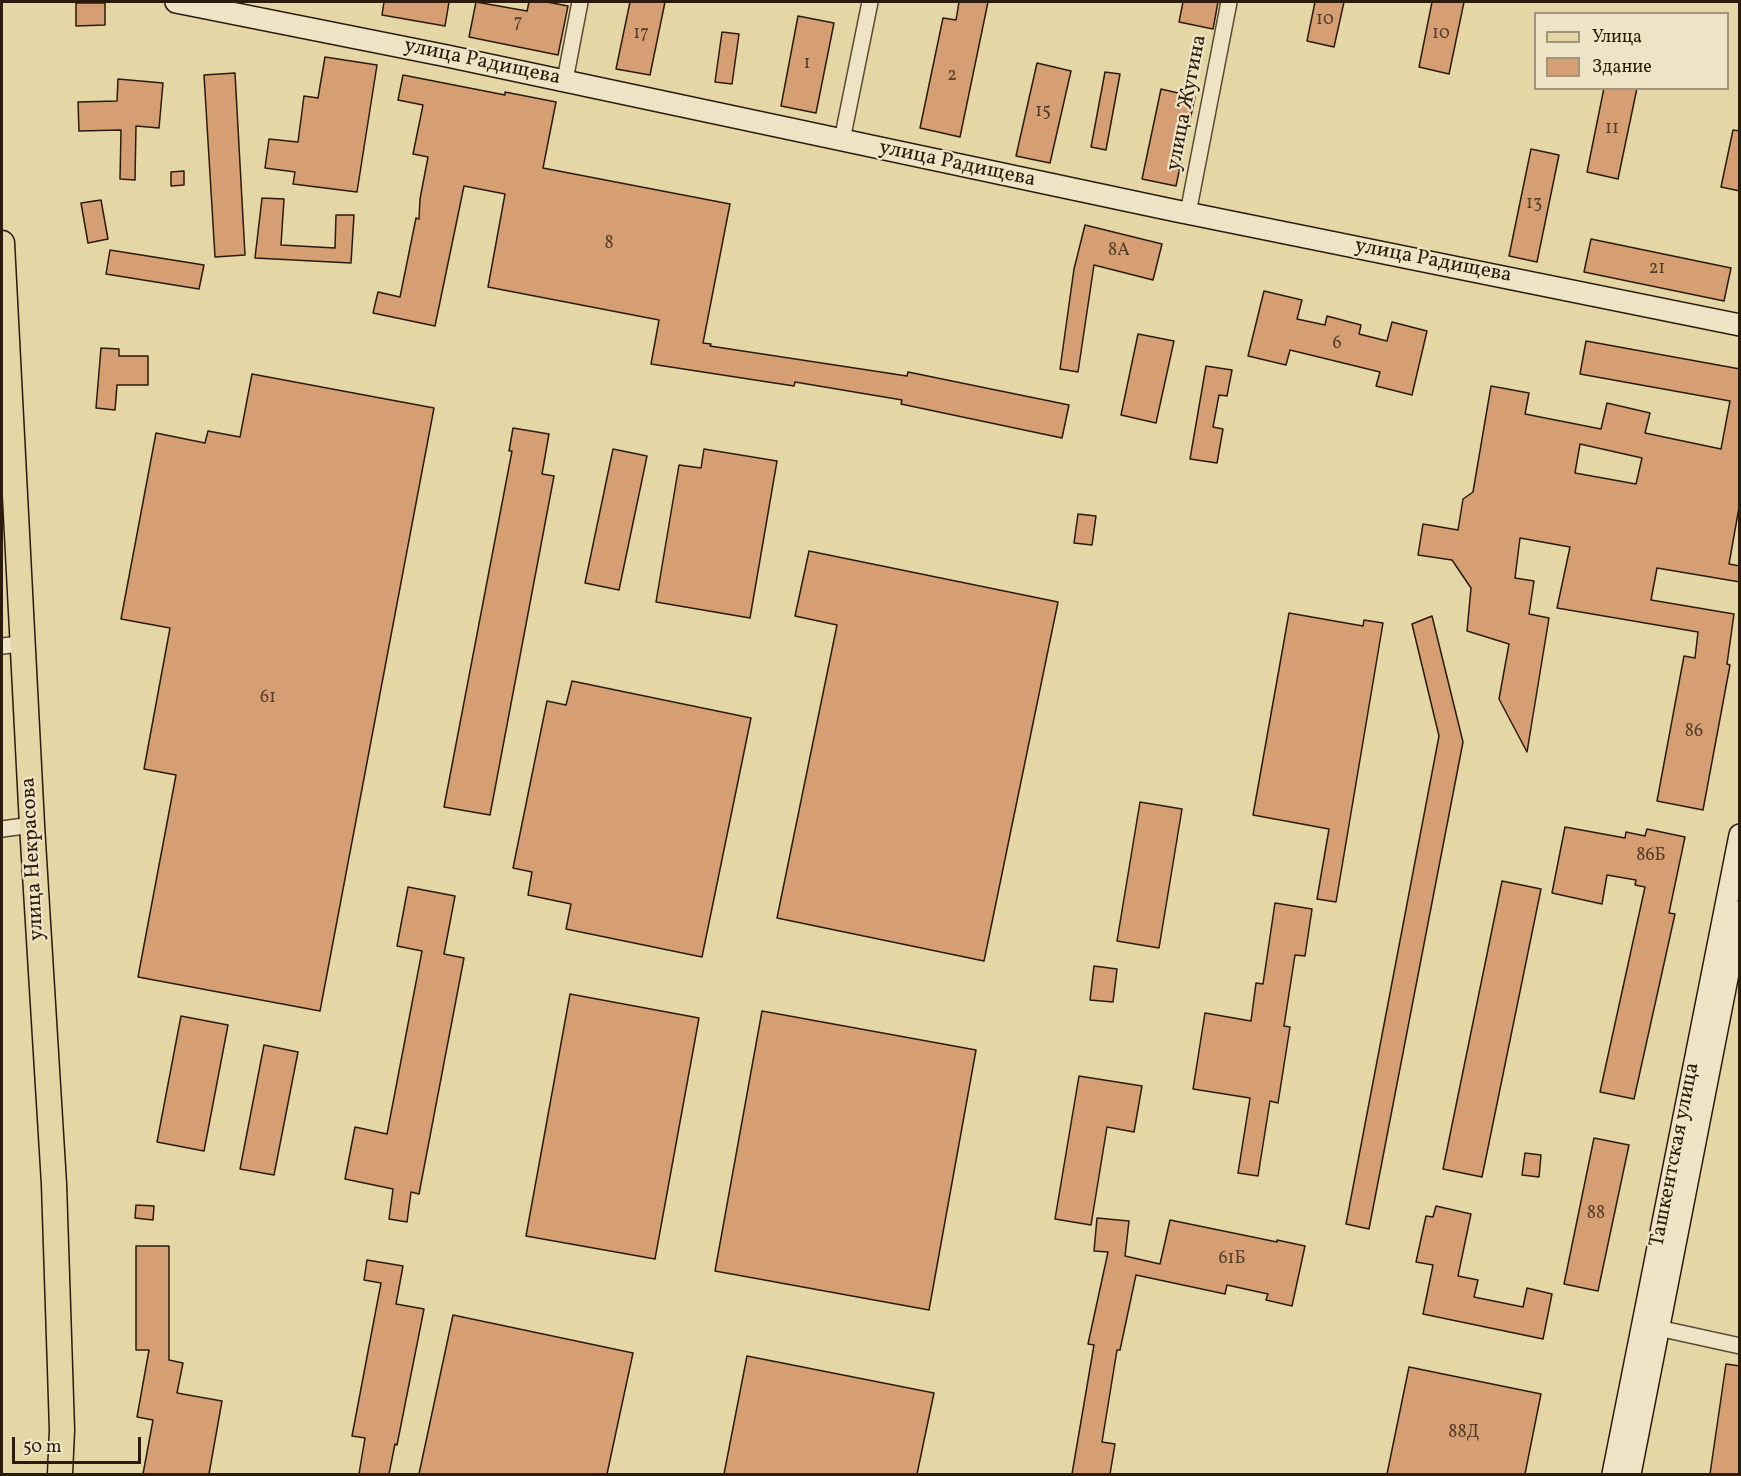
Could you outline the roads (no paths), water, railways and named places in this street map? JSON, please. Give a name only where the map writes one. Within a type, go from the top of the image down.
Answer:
[{"type":"main road","name":"улица Некрасова","points":[[2,243],[12,645],[32,825],[54,1184],[62,1430],[60,1474]]},
{"type":"street","name":"улица Радищева","points":[[176,2],[564,80],[1188,213],[1740,325]]},
{"type":"street","points":[[564,80],[580,2]]},
{"type":"street","points":[[842,140],[870,2]]},
{"type":"street","name":"улица Жугина","points":[[1188,213],[1229,2]]},
{"type":"street","points":[[2,829],[32,825]]},
{"type":"street","name":"Ташкентская улица","points":[[1630,1474],[1650,1326],[1740,835]]},
{"type":"street","name":"Ташкентская улица","points":[[1613,1474],[1650,1326],[1740,912]]},
{"type":"street","points":[[1650,1326],[1740,1346]]}]
